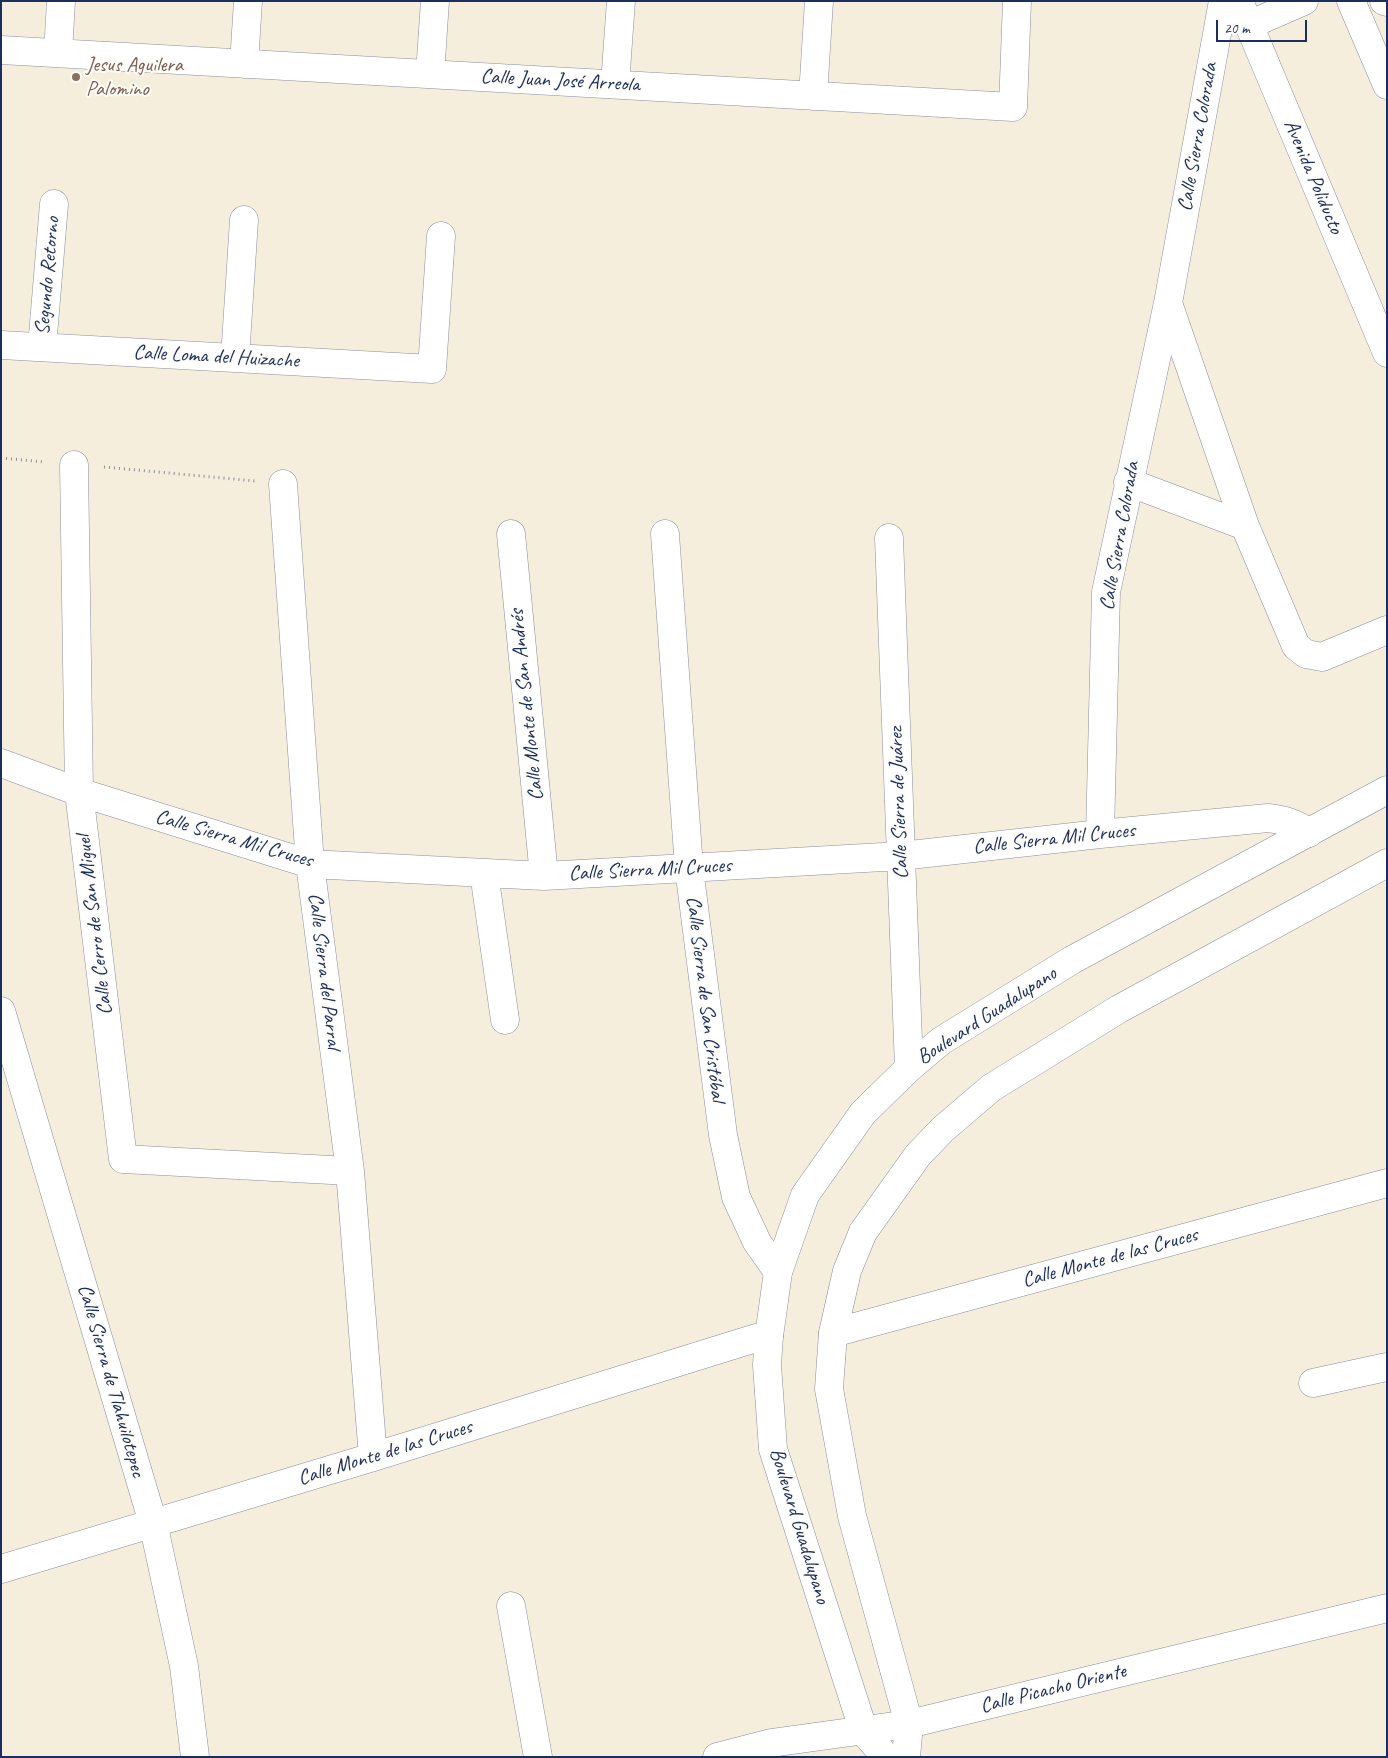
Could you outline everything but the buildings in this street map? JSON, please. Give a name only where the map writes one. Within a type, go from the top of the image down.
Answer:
[{"type":"street","points":[[58,53],[61,1]]},
{"type":"street","points":[[244,64],[248,1]]},
{"type":"street","points":[[430,74],[435,1]]},
{"type":"street","points":[[615,84],[622,1]]},
{"type":"street","points":[[813,96],[819,1]]},
{"type":"street","name":"Calle Juan José Arreola","points":[[1,50],[1013,107],[1017,1]]},
{"type":"street","name":"Calle Sierra Colorada","points":[[1100,834],[1106,592],[1128,482],[1168,303],[1223,1]]},
{"type":"street","points":[[1244,13],[1304,1]]},
{"type":"street","points":[[1351,1],[1387,85]]},
{"type":"street","name":"Avenida Poliducto","points":[[1244,13],[1387,353]]},
{"type":"street","name":"Segundo Retorno","points":[[42,347],[54,204]]},
{"type":"street","points":[[235,358],[244,220]]},
{"type":"street","name":"Calle Loma del Huizache","points":[[1,345],[432,370],[441,236]]},
{"type":"street","name":"Calle Sierra Colorada","points":[[1168,303],[1245,526],[1296,646],[1306,654],[1322,657],[1387,630]]},
{"type":"street","name":"Calle Cerro de San Miguel","points":[[74,465],[79,792],[123,1159],[350,1171]]},
{"type":"street","points":[[1128,482],[1245,526]]},
{"type":"street","name":"Calle Sierra del Parral","points":[[283,484],[310,864],[350,1171],[373,1457]]},
{"type":"street","name":"Calle Monte de San Andrés","points":[[510,534],[544,876]]},
{"type":"street","name":"Calle Sierra de San Cristóbal","points":[[665,534],[689,868],[723,1135],[736,1197],[757,1242],[778,1272]]},
{"type":"street","name":"Calle Sierra de Juárez","points":[[889,538],[909,1068]]},
{"type":"street","name":"Calle Sierra Mil Cruces","points":[[1,763],[79,792],[310,864],[544,876],[901,856],[1268,818],[1285,820],[1300,826],[1309,833]]},
{"type":"street","name":"Boulevard Guadalupano","points":[[886,1757],[864,1732],[773,1449],[767,1365],[769,1336],[778,1272],[805,1195],[863,1112],[909,1068],[941,1041],[1072,960],[1387,790]]},
{"type":"street","points":[[906,1757],[909,1724],[852,1516],[829,1389],[833,1333],[847,1271],[863,1232],[918,1155],[943,1129],[991,1088],[1119,1009],[1387,863]]},
{"type":"street","points":[[484,873],[505,1020]]},
{"type":"street","name":"Calle Sierra de Tlahuilotepec","points":[[1,1011],[152,1522],[184,1666],[195,1757]]},
{"type":"street","name":"Calle Monte de las Cruces","points":[[833,1333],[1387,1183]]},
{"type":"street","name":"Calle Monte de las Cruces","points":[[1,1569],[373,1457],[756,1338],[769,1336]]},
{"type":"street","points":[[1314,1383],[1387,1367]]},
{"type":"street","points":[[511,1606],[538,1757]]},
{"type":"street","name":"Calle Picacho Oriente","points":[[717,1757],[771,1743],[864,1732],[909,1724],[1387,1608]]},
{"type":"path","points":[[1,458],[283,484]]},
{"type":"place","name":"Jesus Aguilera Palomino","points":[[76,77]]}]
